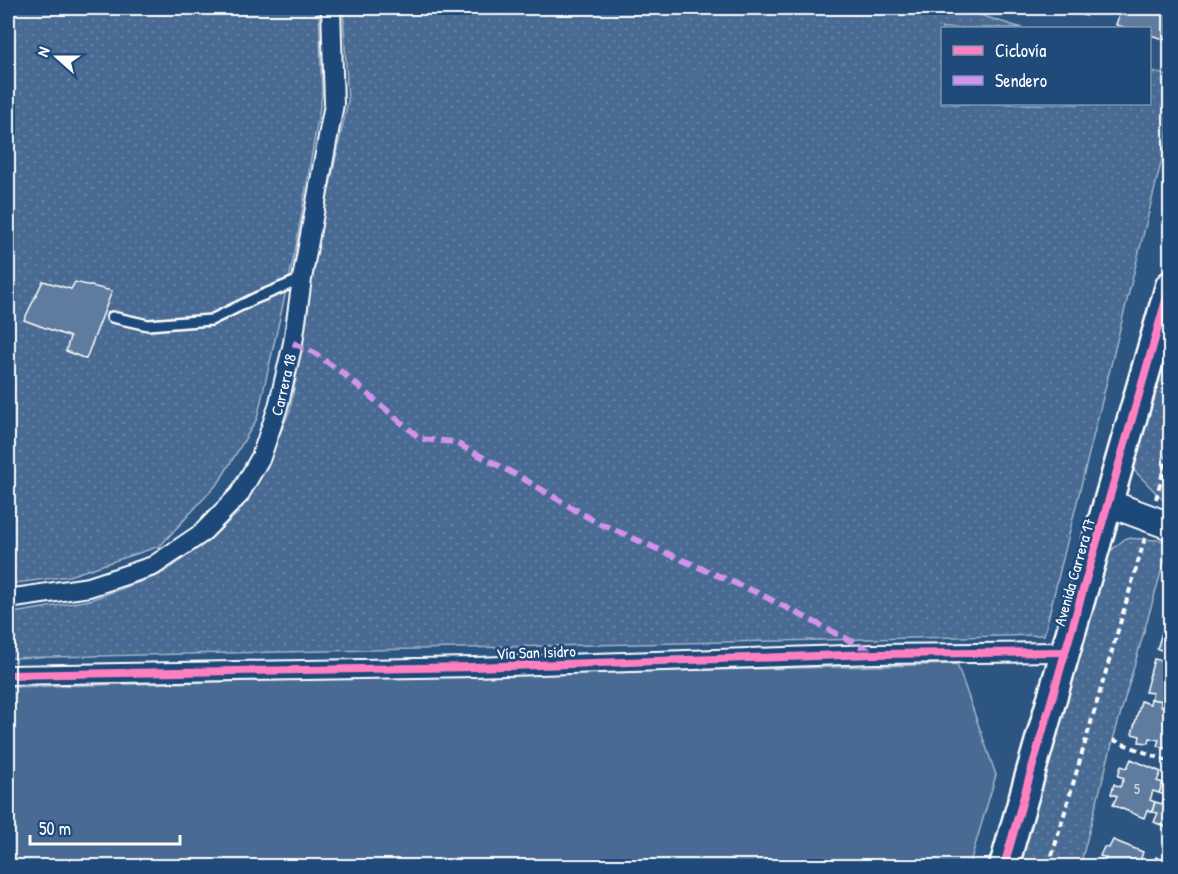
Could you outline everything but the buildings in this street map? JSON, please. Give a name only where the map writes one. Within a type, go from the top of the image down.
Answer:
[{"type":"main road","name":"Avenida Carrera 17","points":[[1004,867],[1170,286]]},
{"type":"main road","points":[[1108,503],[1160,523]]},
{"type":"street","name":"Carrera 18","points":[[8,599],[89,587],[153,566],[202,533],[238,495],[261,457],[278,407],[293,344],[302,279],[334,104],[331,8]]},
{"type":"street","name":"Vía San Isidro","points":[[8,675],[474,667],[875,654],[1065,652]]},
{"type":"lane","points":[[112,317],[148,325],[211,320],[302,279]]},
{"type":"path","points":[[1049,867],[1160,523],[1170,444]]},
{"type":"path","points":[[1113,740],[1170,762]]},
{"type":"shaded area","points":[[8,8],[319,8],[322,95],[296,247],[257,419],[219,482],[160,546],[69,576],[8,584]]},
{"type":"shaded area","points":[[343,8],[957,8],[1019,27],[941,27],[941,105],[1151,105],[1151,70],[1170,77],[1170,127],[1044,635],[8,658],[8,614],[90,600],[159,575],[206,543],[238,513],[267,465],[290,410],[300,357],[310,278],[348,101]]},
{"type":"shaded area","points":[[1170,318],[1170,504],[1164,501],[1129,465]]},
{"type":"shaded area","points":[[1126,538],[1170,541],[1113,740],[1080,866],[1014,866],[1102,558]]},
{"type":"shaded area","points":[[957,664],[996,775],[969,866],[8,866],[8,687]]},
{"type":"marked path","points":[[293,343],[313,352],[344,374],[421,439],[454,442],[522,478],[596,522],[760,594],[870,651]]},
{"type":"cycle path","points":[[1004,866],[1170,286]]},
{"type":"cycle path","points":[[8,675],[474,667],[875,654],[1065,652]]}]
